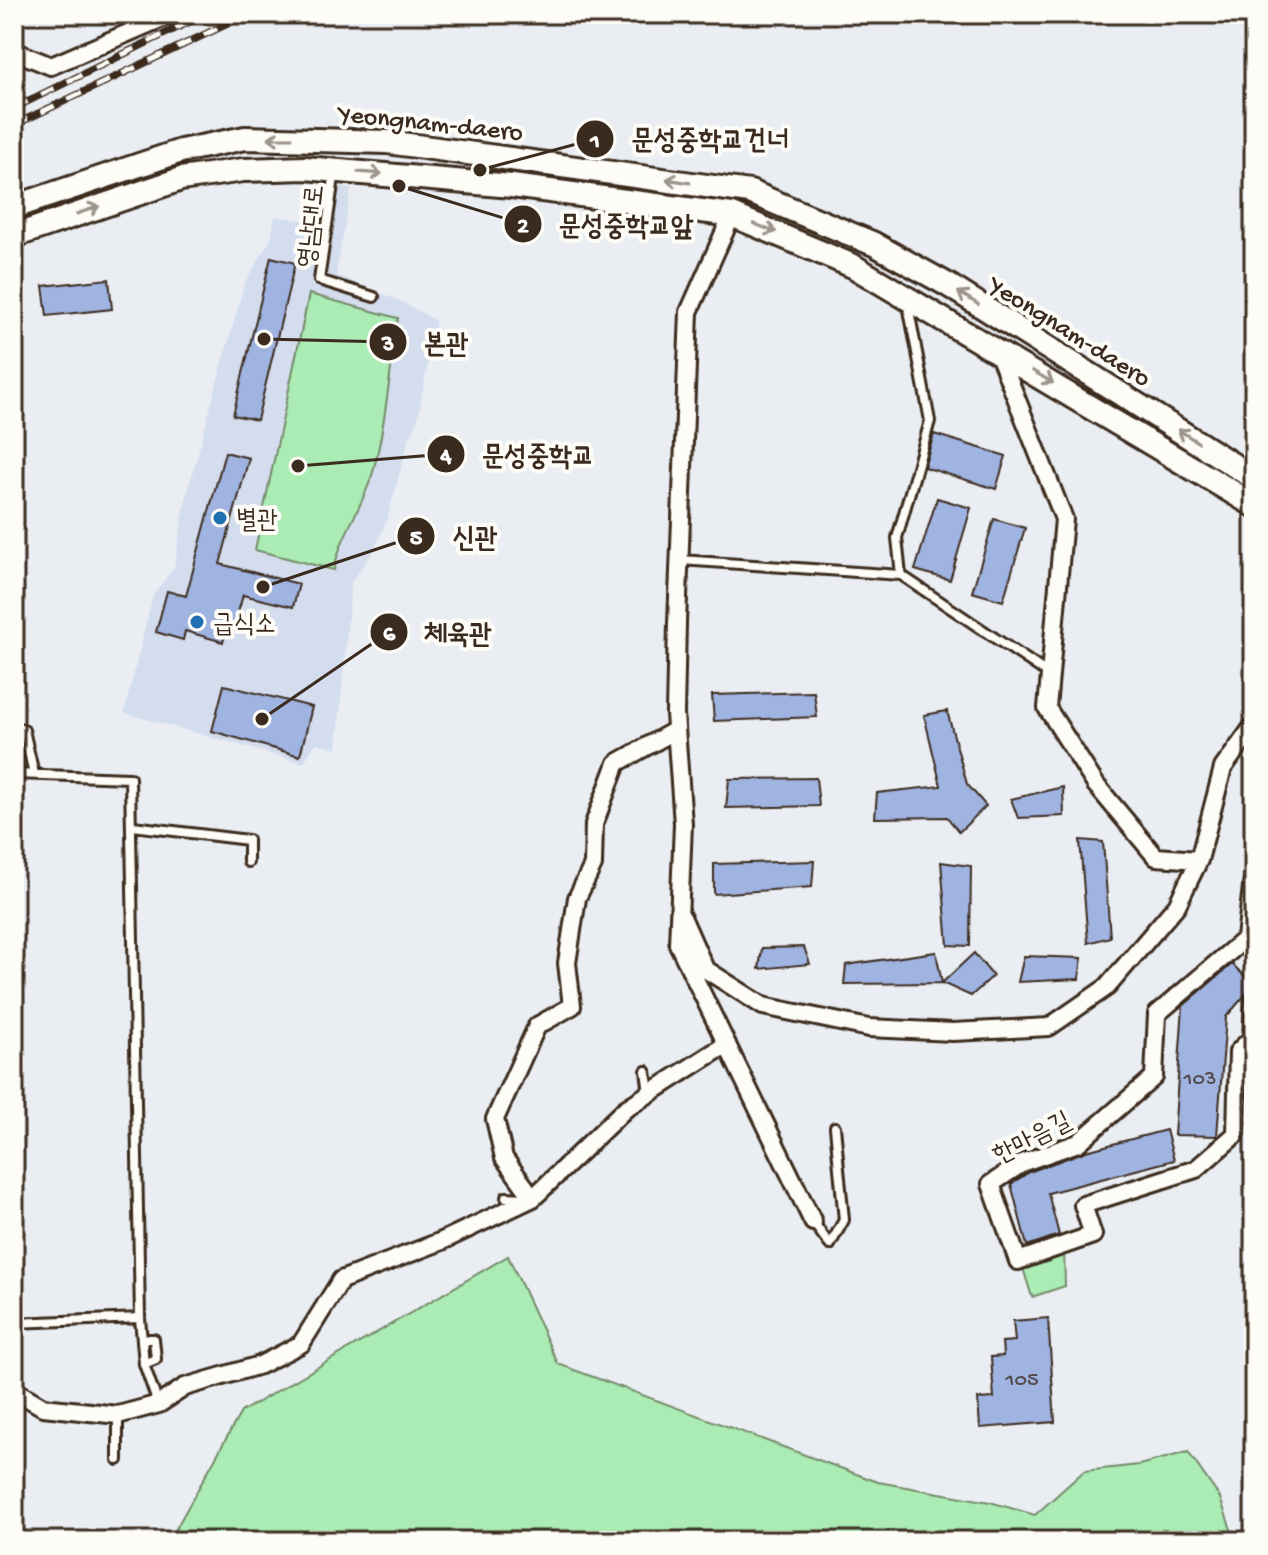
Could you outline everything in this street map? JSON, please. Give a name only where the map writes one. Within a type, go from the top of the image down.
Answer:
[{"type":"main road","name":"Yeongnam-daero","points":[[14,207],[181,151],[245,138],[387,142],[750,192],[818,218],[948,285],[1254,478]]},
{"type":"main road","name":"Yeongnam-daero","points":[[14,236],[181,179],[243,170],[336,170],[512,186],[732,215],[853,266],[1254,505]]},
{"type":"street","points":[[14,51],[51,66],[172,14]]},
{"type":"street","points":[[732,215],[689,312],[676,730],[683,824],[678,944],[813,1222]]},
{"type":"street","points":[[998,350],[1064,519],[1047,708],[1096,785],[1156,857],[1199,860]]},
{"type":"street","points":[[680,912],[705,969],[763,1006],[869,1028],[953,1032],[1049,1027],[1107,987],[1177,905],[1199,860],[1223,768],[1254,725]]},
{"type":"street","points":[[533,1198],[504,1158],[495,1119],[537,1026],[572,1006],[567,963],[577,898],[593,865],[594,824],[617,763],[676,730]]},
{"type":"street","name":"한마음길","points":[[1254,869],[1251,943],[1157,1014],[1154,1077],[1078,1143],[1024,1162],[991,1184],[1018,1261],[1093,1235],[1083,1205],[1196,1169],[1236,1134],[1238,1052],[1252,1038],[1254,1003]]},
{"type":"street","points":[[14,1390],[43,1407],[118,1415],[159,1404],[185,1387],[260,1365],[301,1344],[336,1278],[442,1241],[533,1198],[625,1109],[727,1044]]},
{"type":"lane","name":"영남대로","points":[[336,170],[319,280],[374,297]]},
{"type":"lane","points":[[901,575],[897,538],[930,421],[907,296]]},
{"type":"lane","points":[[679,560],[901,575],[1050,675]]},
{"type":"lane","points":[[14,726],[24,730],[34,774]]},
{"type":"lane","points":[[14,774],[130,778],[140,1318],[144,1364],[159,1404]]},
{"type":"lane","points":[[133,826],[248,840],[248,862]]},
{"type":"lane","points":[[646,1071],[649,1094]]},
{"type":"lane","points":[[813,1222],[830,1245],[844,1220],[835,1127]]},
{"type":"lane","points":[[506,1197],[533,1198]]},
{"type":"lane","points":[[14,1323],[140,1318]]},
{"type":"lane","points":[[118,1415],[118,1460]]},
{"type":"shaded area","points":[[322,184],[351,189],[336,275],[402,302],[436,321],[417,422],[409,439],[387,520],[373,552],[351,582],[337,748],[316,743],[303,763],[124,713],[153,595],[174,567],[187,493],[244,284],[271,239],[275,216],[314,222]]},
{"type":"green space","points":[[309,294],[398,318],[385,415],[373,472],[341,545],[334,570],[255,550]]},
{"type":"green space","points":[[1064,1250],[1065,1286],[1032,1297],[1021,1262]]},
{"type":"green space","points":[[508,1256],[558,1364],[878,1482],[990,1502],[1035,1515],[1084,1471],[1139,1465],[1188,1452],[1220,1498],[1235,1541],[169,1541],[241,1412]]},
{"type":"building","points":[[271,257],[295,263],[257,420],[233,415]]},
{"type":"building","points":[[109,279],[112,309],[47,316],[43,286]]},
{"type":"building","points":[[934,434],[1006,456],[996,489],[924,467]]},
{"type":"building","points":[[225,452],[249,458],[220,564],[299,584],[293,607],[243,595],[231,637],[225,636],[223,642],[185,631],[183,640],[156,632],[167,591],[186,596]]},
{"type":"building","points":[[937,498],[971,508],[950,580],[915,570]]},
{"type":"building","points":[[994,519],[1025,528],[1003,601],[972,592]]},
{"type":"building","points":[[224,685],[312,707],[300,756],[212,731]]},
{"type":"building","points":[[814,692],[817,717],[714,721],[712,695]]},
{"type":"building","points":[[947,711],[967,784],[986,806],[959,832],[947,817],[875,818],[877,793],[941,786],[924,715]]},
{"type":"building","points":[[816,778],[819,806],[726,808],[729,779]]},
{"type":"building","points":[[1063,787],[1064,816],[1018,818],[1011,799]]},
{"type":"building","points":[[1080,840],[1103,842],[1110,937],[1088,943]]},
{"type":"building","points":[[814,861],[812,887],[714,894],[714,864]]},
{"type":"building","points":[[941,862],[971,866],[970,946],[948,945]]},
{"type":"building","points":[[804,947],[810,964],[759,969],[762,948]]},
{"type":"building","points":[[936,952],[942,983],[844,984],[846,965]]},
{"type":"building","points":[[974,953],[993,976],[971,996],[942,983]]},
{"type":"building","points":[[1024,956],[1082,958],[1079,979],[1018,982]]},
{"type":"building","points":[[1232,964],[1254,985],[1226,1017],[1217,1136],[1174,1135],[1183,1006]]},
{"type":"building","points":[[1166,1130],[1174,1160],[1048,1193],[1059,1235],[1027,1246],[1011,1184],[1029,1172],[1086,1151]]},
{"type":"building","points":[[1048,1318],[1055,1422],[980,1428],[978,1399],[994,1398],[991,1357],[1003,1356],[1002,1342],[1015,1341],[1013,1321]]},
{"type":"railway","points":[[14,108],[205,14]]},
{"type":"railway","points":[[14,125],[248,14]]},
{"type":"place","name":"문성중학교건너","points":[[480,170]]},
{"type":"place","name":"문성중학교앞","points":[[399,186]]},
{"type":"place","name":"본관","points":[[264,339]]},
{"type":"place","name":"문성중학교","points":[[298,466]]},
{"type":"place","name":"별관","points":[[220,518]]},
{"type":"place","name":"신관","points":[[263,587]]},
{"type":"place","name":"급식소","points":[[197,622]]},
{"type":"place","name":"체육관","points":[[262,719]]}]
